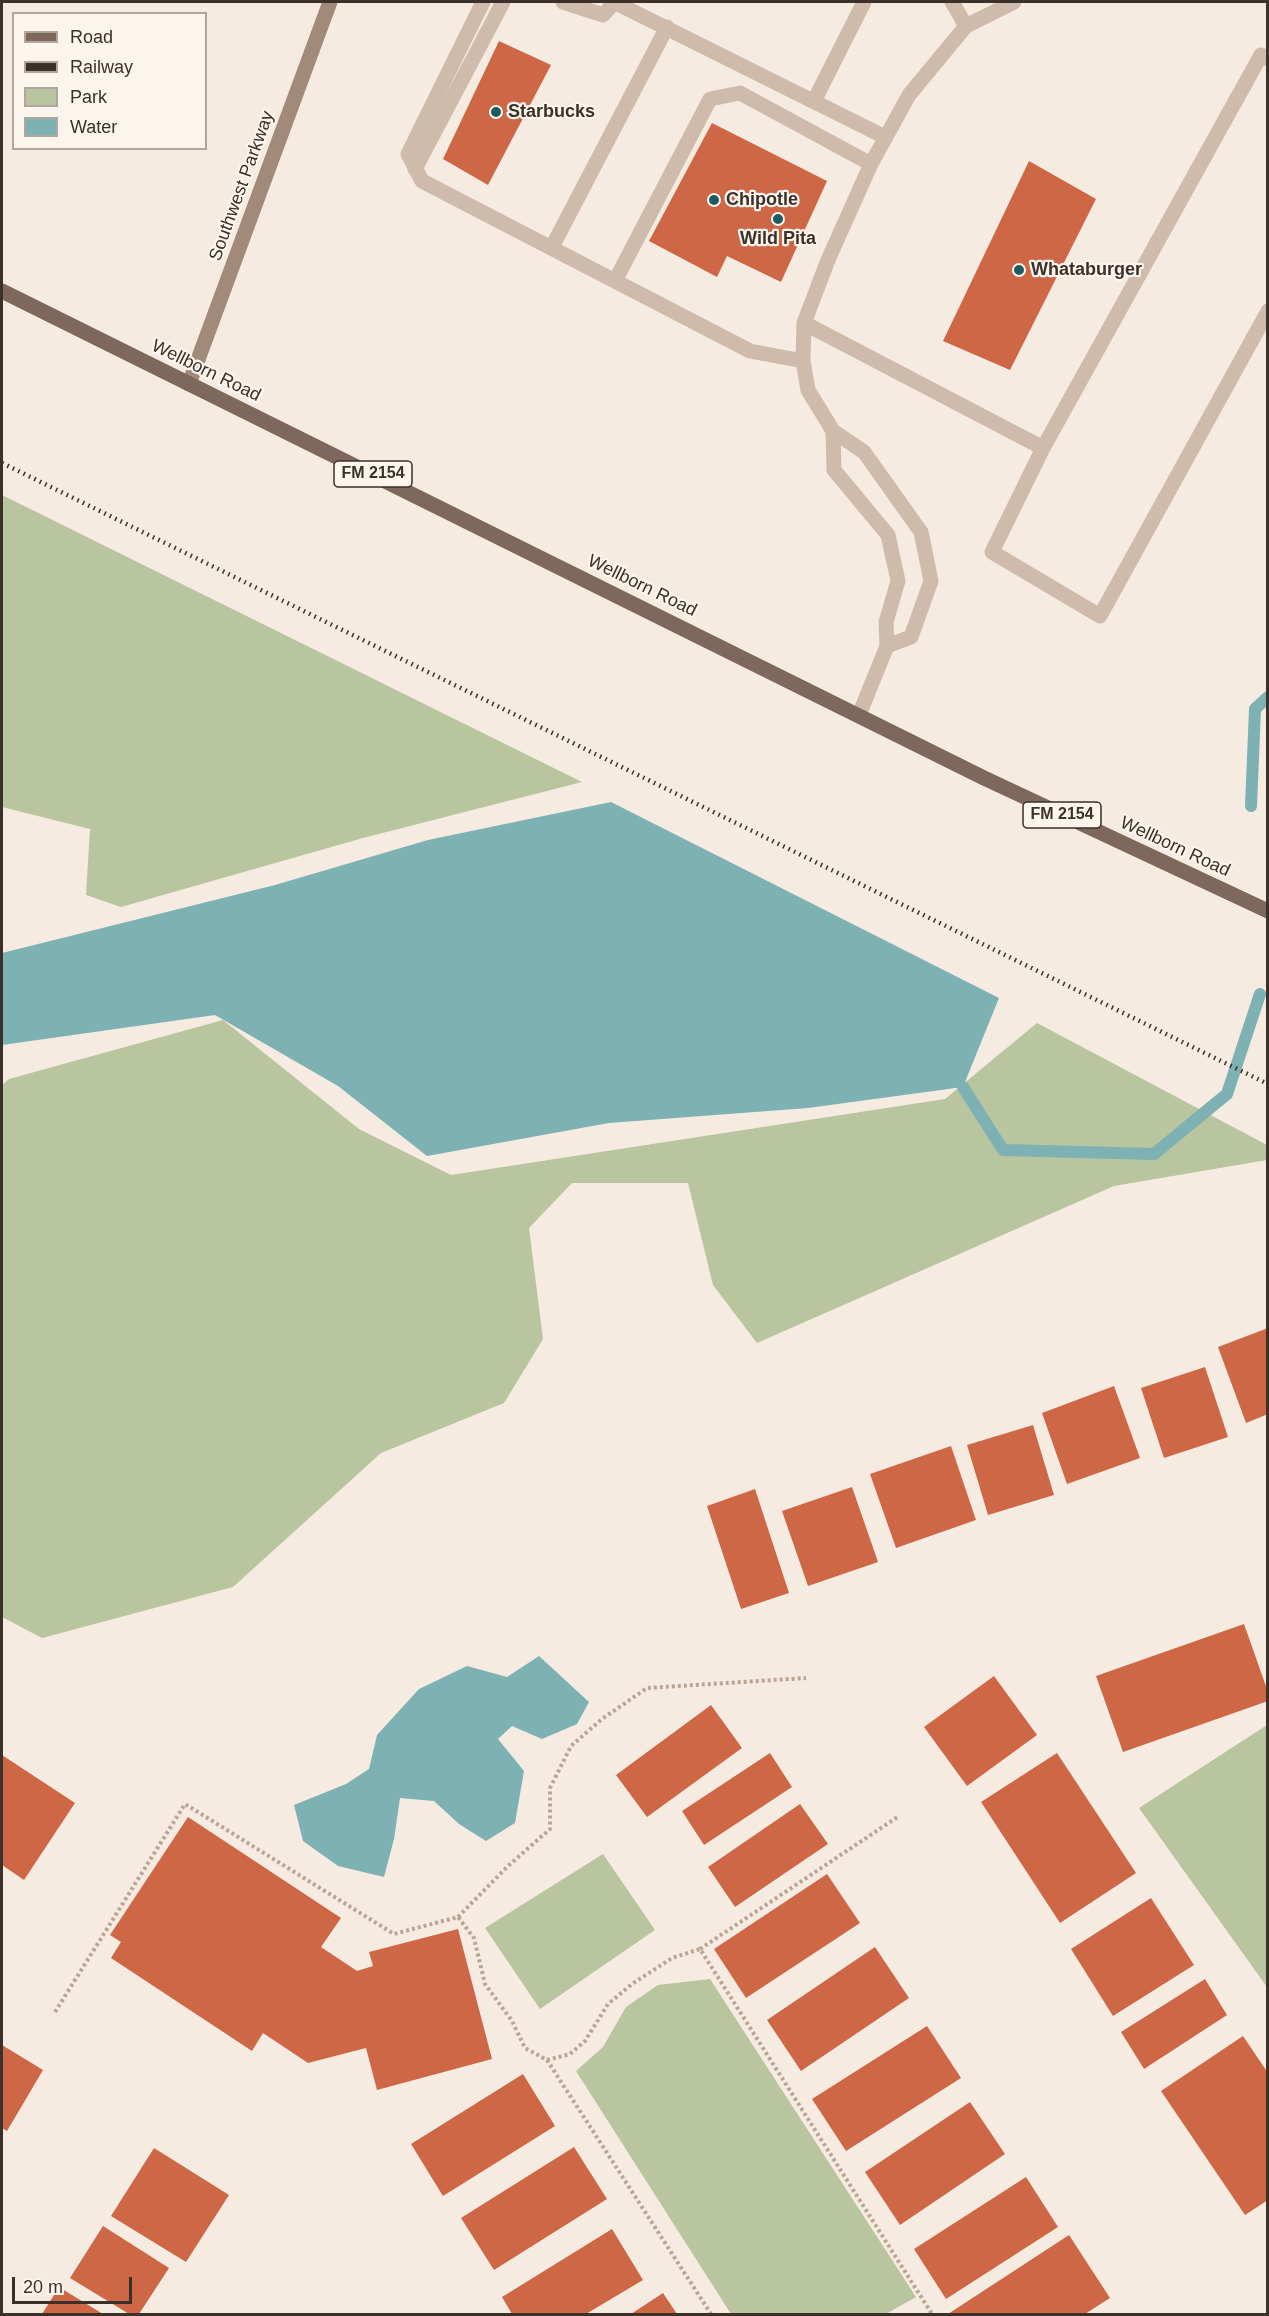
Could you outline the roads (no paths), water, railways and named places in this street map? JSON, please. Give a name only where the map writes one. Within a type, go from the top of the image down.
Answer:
[{"type":"main road","name":"Southwest Parkway","points":[[189,384],[330,2]]},
{"type":"main road","name":"Wellborn Road","points":[[2,291],[984,778],[1268,911]]},
{"type":"lane","points":[[483,2],[408,154],[422,182],[750,351],[803,361]]},
{"type":"lane","points":[[416,169],[503,2]]},
{"type":"lane","points":[[563,2],[603,15],[615,2],[885,137]]},
{"type":"lane","points":[[814,101],[864,2]]},
{"type":"lane","points":[[952,2],[966,26]]},
{"type":"lane","points":[[887,646],[911,637],[931,581],[921,532],[864,452],[833,431],[808,390],[803,361],[804,323],[828,260],[871,164],[909,95],[966,26],[1014,2]]},
{"type":"lane","points":[[552,247],[667,27]]},
{"type":"lane","points":[[1268,59],[1261,55],[1043,448],[992,552],[1100,616],[1268,311]]},
{"type":"lane","points":[[615,281],[710,99],[740,93],[871,164]]},
{"type":"lane","points":[[804,323],[1043,448]]},
{"type":"lane","points":[[833,431],[834,470],[888,535],[898,581],[886,622],[887,646],[859,715]]},
{"type":"water","points":[[611,802],[999,998],[963,1087],[808,1108],[609,1123],[427,1156],[338,1086],[215,1015],[2,1045],[2,953],[275,885],[428,840]]},
{"type":"water","points":[[539,1656],[589,1702],[577,1724],[542,1739],[512,1726],[498,1739],[524,1771],[515,1823],[486,1841],[459,1824],[434,1801],[400,1798],[394,1839],[384,1877],[338,1866],[303,1841],[294,1805],[346,1784],[369,1769],[377,1735],[419,1689],[467,1666],[507,1677]]},
{"type":"waterway","points":[[1251,806],[1255,709],[1268,697]]},
{"type":"waterway","points":[[963,1087],[1003,1150],[1154,1154],[1227,1094],[1260,994]]},
{"type":"railway","points":[[2,463],[1268,1084]]},
{"type":"place","name":"Starbucks","points":[[496,112]]},
{"type":"place","name":"Chipotle","points":[[714,200]]},
{"type":"place","name":"Wild Pita","points":[[778,219]]},
{"type":"place","name":"Whataburger","points":[[1019,270]]}]
